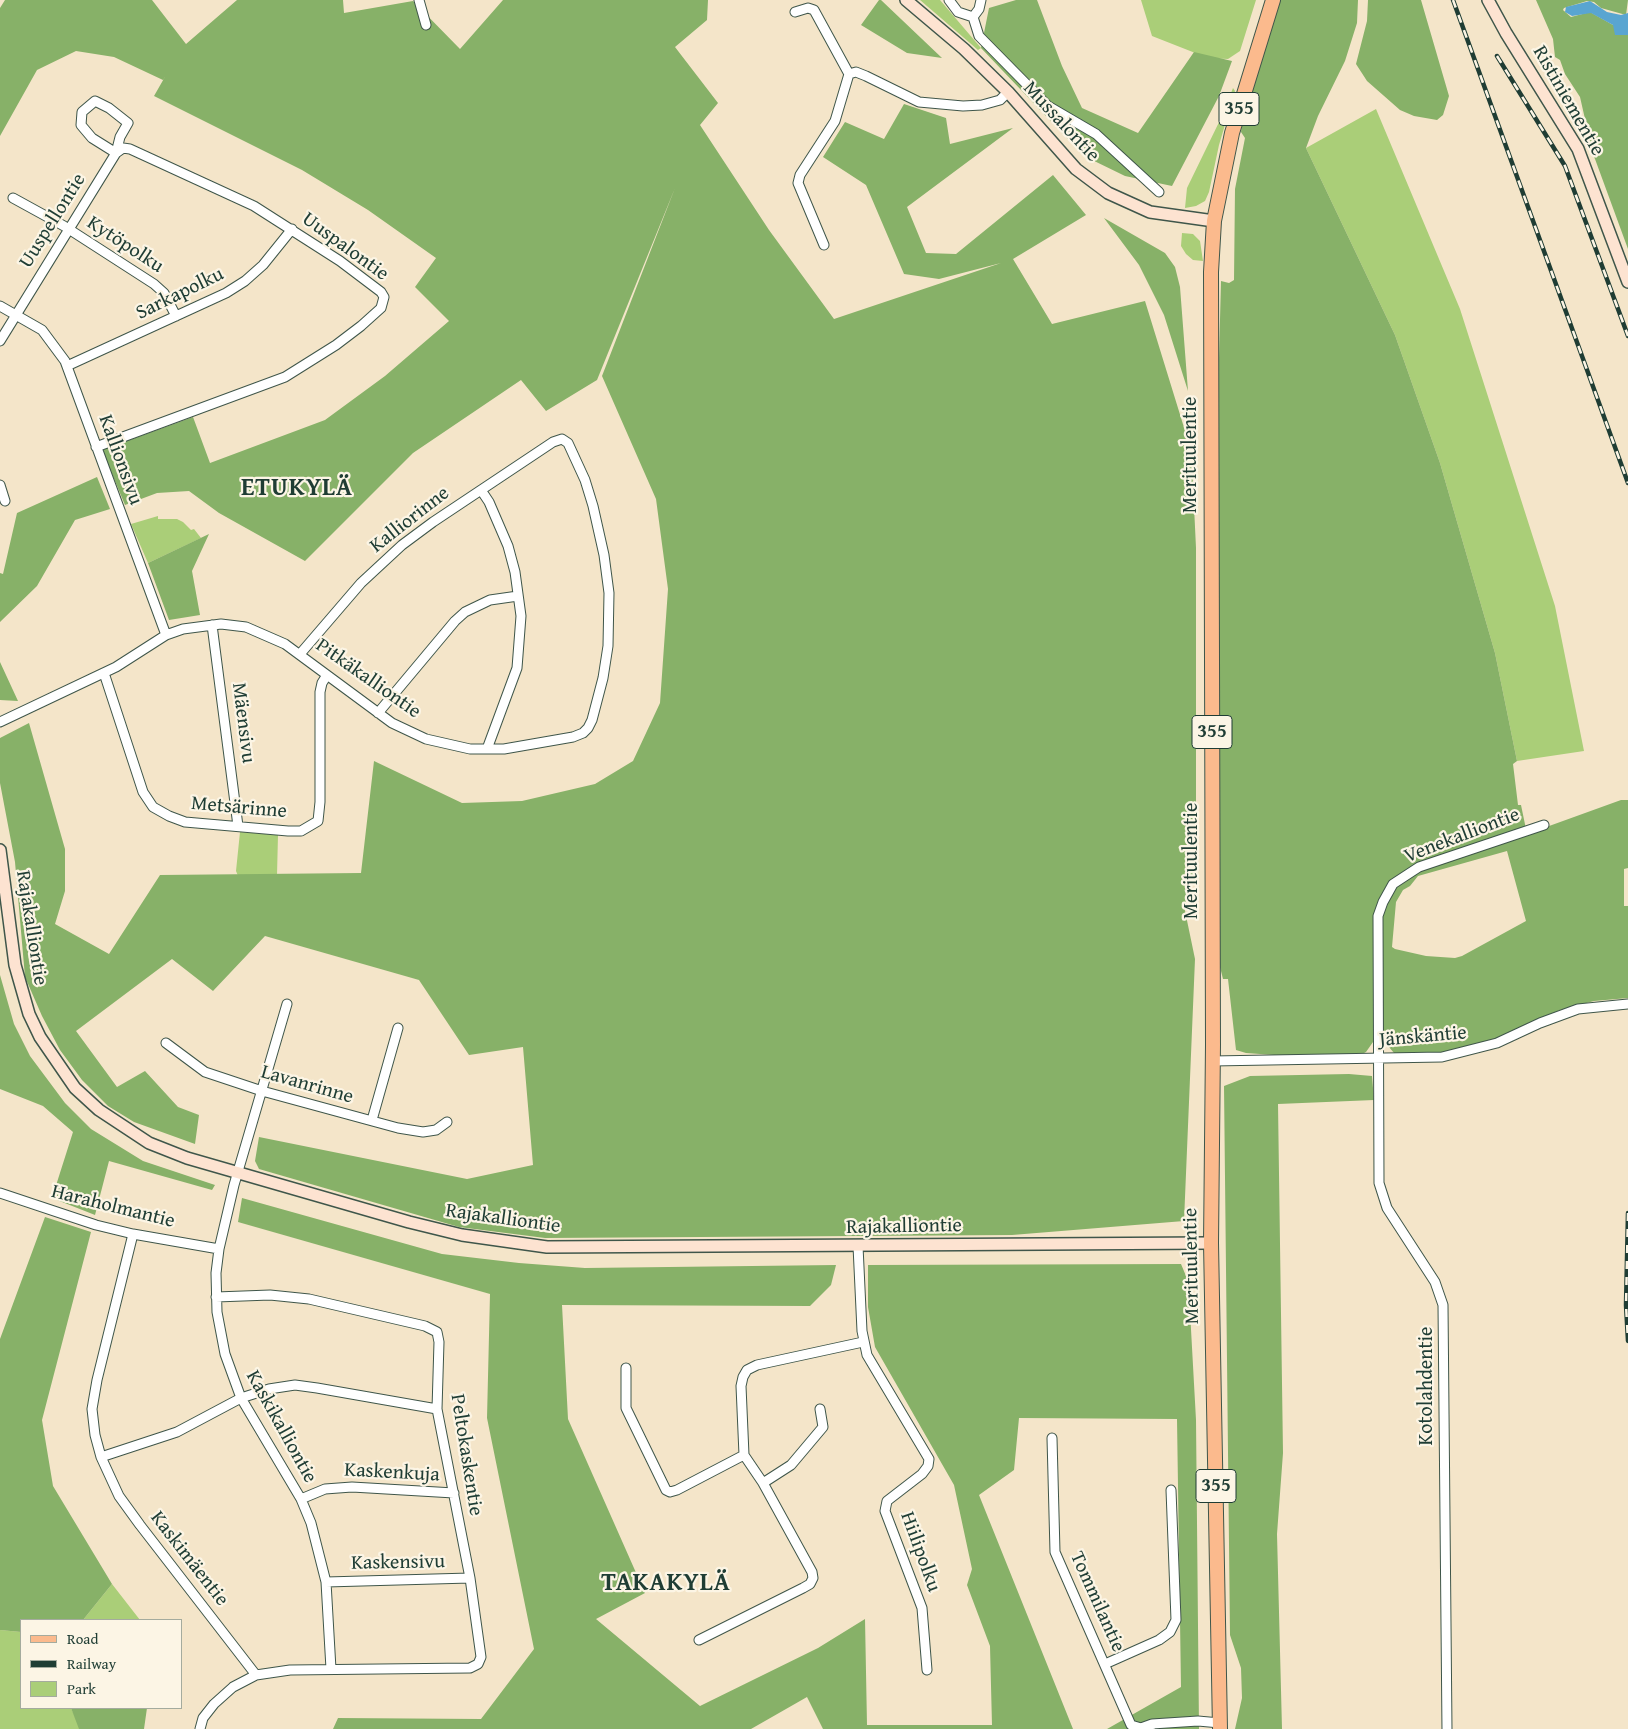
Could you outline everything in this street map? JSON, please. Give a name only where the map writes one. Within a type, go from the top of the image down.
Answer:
[{"type":"main road","name":"Merituulentie","points":[[1220,1726],[1211,1243],[1212,390],[1210,313],[1214,221],[1232,133],[1273,0]]},
{"type":"street","points":[[419,0],[426,25]]},
{"type":"street","name":"Mussalontie","points":[[906,0],[964,49],[1008,92],[1076,169],[1108,193],[1150,212],[1214,221]]},
{"type":"street","points":[[949,0],[958,12],[973,17]]},
{"type":"street","points":[[973,17],[979,9],[980,0]]},
{"type":"street","name":"Ristiniementie","points":[[1488,0],[1506,33],[1578,149],[1628,282]]},
{"type":"street","points":[[795,12],[808,8],[814,10],[849,74],[835,120],[800,174],[798,183],[824,245]]},
{"type":"street","points":[[973,17],[978,36],[1048,106],[1096,134],[1160,192]]},
{"type":"street","points":[[849,74],[856,72],[866,76],[919,102],[963,106],[982,105],[1000,100],[1008,92]]},
{"type":"street","name":"Uuspalontie","points":[[96,447],[286,377],[336,345],[380,308],[384,297],[381,292],[292,229],[254,206],[130,148],[120,150],[92,138],[81,125],[82,112],[95,101],[109,108],[128,123],[120,137],[120,150]]},
{"type":"street","name":"Uuspellontie","points":[[0,342],[68,229],[120,150]]},
{"type":"street","name":"Kytöpolku","points":[[13,198],[68,229],[154,284],[167,299],[176,316]]},
{"type":"street","name":"Sarkapolku","points":[[67,366],[226,293],[245,281],[263,265],[292,229]]},
{"type":"street","name":"Kallionsivu","points":[[0,306],[48,336],[67,366],[166,635]]},
{"type":"street","name":"Kalliorinne","points":[[300,654],[340,607],[381,564],[432,522],[553,442],[562,439]]},
{"type":"street","name":"Pitkäkalliontie","points":[[0,722],[104,673],[166,635],[183,629],[212,625],[246,627],[268,634],[300,654],[378,713],[426,739],[470,748],[504,749],[573,738],[583,733],[592,720],[603,678],[608,646],[609,618],[604,555],[585,480],[568,443],[562,439]]},
{"type":"street","points":[[0,486],[5,501]]},
{"type":"street","points":[[481,490],[496,517],[508,546],[521,616],[518,668],[487,749]]},
{"type":"street","points":[[378,713],[455,621],[465,612],[490,600],[518,596]]},
{"type":"street","name":"Mäensivu","points":[[212,625],[238,826]]},
{"type":"street","name":"Metsärinne","points":[[104,673],[143,792],[153,807],[185,822],[288,831],[301,831],[318,822],[320,802],[320,692],[322,683],[328,675]]},
{"type":"street","name":"Venekalliontie","points":[[1378,1059],[1378,916],[1383,902],[1394,884],[1419,868],[1544,825]]},
{"type":"street","name":"Rajakalliontie","points":[[0,850],[15,965],[21,992],[40,1037],[60,1069],[75,1088],[99,1110],[126,1130],[149,1143],[187,1158],[409,1222],[502,1242],[587,1248],[1211,1243]]},
{"type":"street","name":"Kaskikalliontie","points":[[287,1004],[238,1173],[219,1249],[216,1297],[220,1332],[241,1398],[301,1499],[315,1538],[326,1582],[332,1669]]},
{"type":"street","name":"Jänskäntie","points":[[1212,1061],[1442,1057],[1476,1050],[1519,1034],[1561,1014],[1594,1006],[1627,1004]]},
{"type":"street","points":[[372,1120],[398,1028]]},
{"type":"street","name":"Lavanrinne","points":[[166,1043],[205,1072],[262,1091],[398,1128],[423,1132],[436,1130],[447,1122]]},
{"type":"street","name":"Kotolahdentie","points":[[1378,1059],[1379,1183],[1382,1197],[1435,1282],[1443,1305],[1447,1729]]},
{"type":"street","name":"Haraholmantie","points":[[0,1194],[96,1225],[133,1234],[219,1249]]},
{"type":"street","name":"Kaskimäentie","points":[[133,1234],[97,1380],[92,1409],[95,1435],[101,1457],[119,1496],[256,1674]]},
{"type":"street","points":[[700,1640],[803,1588],[810,1584],[813,1578],[812,1572],[763,1483],[744,1454],[741,1386],[747,1370],[757,1366],[863,1342],[858,1246]]},
{"type":"street","name":"Peltokaskentie","points":[[216,1297],[270,1295],[309,1299],[425,1326],[437,1332],[439,1342],[437,1409],[470,1578],[481,1657],[478,1664],[470,1668],[332,1669]]},
{"type":"street","name":"Hiilipolku","points":[[863,1342],[877,1372],[929,1460],[928,1466],[922,1474],[887,1501],[886,1512],[922,1608],[927,1670]]},
{"type":"street","points":[[626,1368],[626,1408],[666,1490],[670,1492],[677,1490],[744,1454]]},
{"type":"street","points":[[101,1457],[177,1432],[241,1398],[269,1389],[295,1386],[437,1409]]},
{"type":"street","points":[[763,1483],[790,1465],[823,1428],[820,1410]]},
{"type":"street","name":"Tommilantie","points":[[1052,1438],[1055,1552],[1132,1725],[1141,1728],[1150,1727]]},
{"type":"street","name":"Kaskenkuja","points":[[301,1499],[325,1489],[352,1487],[454,1493]]},
{"type":"street","points":[[1105,1664],[1165,1636],[1170,1632],[1176,1620],[1171,1490]]},
{"type":"street","name":"Kaskensivu","points":[[326,1582],[470,1578]]},
{"type":"street","points":[[200,1729],[203,1718],[214,1704],[233,1687],[256,1674],[290,1670],[332,1669]]},
{"type":"street","points":[[1150,1727],[1198,1721],[1220,1726]]},
{"type":"green space","points":[[5,0],[152,0],[186,44],[237,0],[343,0],[344,13],[413,1],[460,49],[503,0],[708,0],[707,20],[675,47],[718,103],[700,125],[769,230],[834,319],[1001,263],[939,279],[904,274],[866,185],[823,157],[845,122],[884,139],[904,104],[946,118],[950,144],[1013,128],[907,207],[926,253],[956,254],[1053,175],[1086,215],[1013,259],[1052,324],[1145,301],[1186,434],[1192,464],[1196,548],[1196,857],[1191,888],[1184,906],[1195,959],[1184,1221],[1012,1235],[545,1238],[459,1227],[259,1169],[255,1161],[259,1137],[467,1179],[533,1165],[523,1047],[469,1055],[419,980],[265,936],[213,991],[172,959],[76,1031],[117,1087],[145,1071],[178,1107],[199,1115],[195,1144],[134,1122],[108,1106],[82,1080],[60,1050],[42,1016],[25,977],[15,862],[0,783],[0,738],[29,723],[65,849],[65,891],[55,924],[109,954],[160,875],[361,873],[374,761],[462,803],[522,801],[595,784],[633,761],[660,703],[668,589],[656,499],[602,376],[675,188],[597,380],[546,411],[521,380],[413,453],[305,561],[219,513],[189,491],[157,493],[125,505],[102,450],[193,417],[210,463],[325,420],[385,376],[449,321],[415,287],[436,258],[368,210],[302,170],[154,96],[166,75],[163,80],[114,57],[76,51],[37,70],[0,136],[0,8]]},
{"type":"green space","points":[[879,0],[942,58],[907,53],[861,25]]},
{"type":"green space","points":[[920,0],[940,0],[981,48],[978,50]]},
{"type":"green space","points":[[1016,0],[1037,0],[1062,66],[1082,108],[1138,133],[1194,52],[1232,61],[1219,96],[1172,186],[1125,176],[1084,156],[981,48],[989,8]]},
{"type":"green space","points":[[1141,0],[1256,0],[1240,51],[1228,59],[1208,58],[1152,36]]},
{"type":"green space","points":[[1278,0],[1358,0],[1357,23],[1345,61],[1318,116],[1306,148],[1395,335],[1440,463],[1495,653],[1517,761],[1513,764],[1518,805],[1521,805],[1527,834],[1621,800],[1628,800],[1628,868],[1624,869],[1624,906],[1628,906],[1628,998],[1594,1001],[1560,1010],[1497,1038],[1453,1051],[1408,1055],[1394,1053],[1384,1041],[1373,1042],[1366,1052],[1360,1055],[1288,1056],[1246,1053],[1236,1050],[1228,979],[1223,979],[1219,963],[1216,473],[1221,281],[1229,283],[1234,280],[1235,189],[1245,138],[1241,132],[1243,116]],"holes":[[[1507,851],[1526,921],[1455,958],[1426,956],[1392,947],[1396,902],[1403,890],[1410,886],[1418,876]]]},
{"type":"green space","points":[[1368,0],[1421,0],[1449,96],[1443,115],[1437,120],[1414,116],[1400,110],[1367,81],[1356,64],[1367,21]]},
{"type":"green space","points":[[1536,0],[1628,0],[1626,15],[1601,8],[1594,2],[1587,1],[1564,8],[1563,10],[1571,17],[1590,12],[1613,25],[1628,20],[1628,249],[1595,159],[1579,127],[1585,119],[1580,97],[1565,74],[1560,60],[1555,57],[1553,39]]},
{"type":"green space","points":[[1233,88],[1235,91],[1219,145],[1209,192],[1205,201],[1196,206],[1185,208],[1187,188],[1222,116]]},
{"type":"green space","points":[[1376,109],[1460,309],[1555,606],[1584,751],[1517,761],[1495,653],[1440,463],[1395,335],[1306,148]]},
{"type":"green space","points":[[1104,218],[1165,253],[1175,267],[1180,287],[1188,391],[1164,315],[1139,265]]},
{"type":"green space","points":[[1182,233],[1193,234],[1200,241],[1203,261],[1193,260],[1186,254],[1181,246]]},
{"type":"green space","points":[[97,477],[110,509],[75,520],[37,586],[0,622],[0,573],[3,574],[17,513]]},
{"type":"green space","points":[[158,516],[158,519],[177,519],[183,522],[191,530],[194,529],[201,538],[148,563],[131,524]]},
{"type":"green space","points":[[209,534],[192,571],[200,615],[169,620],[148,563]]},
{"type":"green space","points":[[0,662],[18,701],[0,700]]},
{"type":"green space","points":[[240,832],[278,835],[277,875],[241,883],[236,871]]},
{"type":"green space","points":[[0,975],[14,1024],[30,1056],[65,1103],[91,1129],[143,1161],[215,1185],[212,1190],[109,1161],[95,1215],[52,1198],[73,1132],[43,1106],[0,1089]]},
{"type":"green space","points":[[1349,1074],[1372,1076],[1374,1100],[1278,1104],[1283,1453],[1277,1534],[1282,1729],[1235,1729],[1242,1698],[1241,1668],[1230,1635],[1224,1086],[1250,1076]]},
{"type":"green space","points":[[242,1198],[442,1254],[519,1263],[585,1268],[836,1265],[831,1285],[810,1306],[562,1305],[568,1419],[645,1593],[596,1619],[700,1706],[818,1648],[865,1619],[867,1725],[992,1725],[990,1646],[967,1585],[972,1569],[954,1485],[875,1347],[868,1307],[868,1265],[1181,1264],[1186,1276],[1189,1293],[1196,1420],[1199,1729],[1107,1729],[1181,1687],[1177,1419],[1019,1418],[1014,1470],[979,1495],[1073,1729],[823,1729],[807,1697],[751,1729],[333,1729],[338,1718],[481,1719],[534,1649],[487,1418],[490,1294],[238,1222]]},
{"type":"green space","points":[[45,1217],[91,1232],[42,1420],[53,1486],[112,1584],[84,1619],[20,1619],[20,1632],[0,1630],[0,1339]]},
{"type":"green space","points":[[112,1584],[139,1619],[84,1619]]},
{"type":"green space","points":[[0,1630],[20,1632],[20,1709],[71,1709],[81,1729],[0,1729]]},
{"type":"green space","points":[[71,1709],[147,1709],[144,1729],[79,1729]]},
{"type":"water","points":[[1590,1],[1607,12],[1621,15],[1628,13],[1628,35],[1615,35],[1613,25],[1591,13],[1572,16],[1565,12],[1566,7]]},
{"type":"railway","points":[[1453,0],[1628,483]]},
{"type":"railway","points":[[1497,56],[1565,166],[1628,336]]},
{"type":"railway","points":[[1628,1213],[1626,1305],[1628,1341]]},
{"type":"district","name":"ETUKYLÄ","points":[[297,489]]},
{"type":"district","name":"TAKAKYLÄ","points":[[666,1584]]}]
